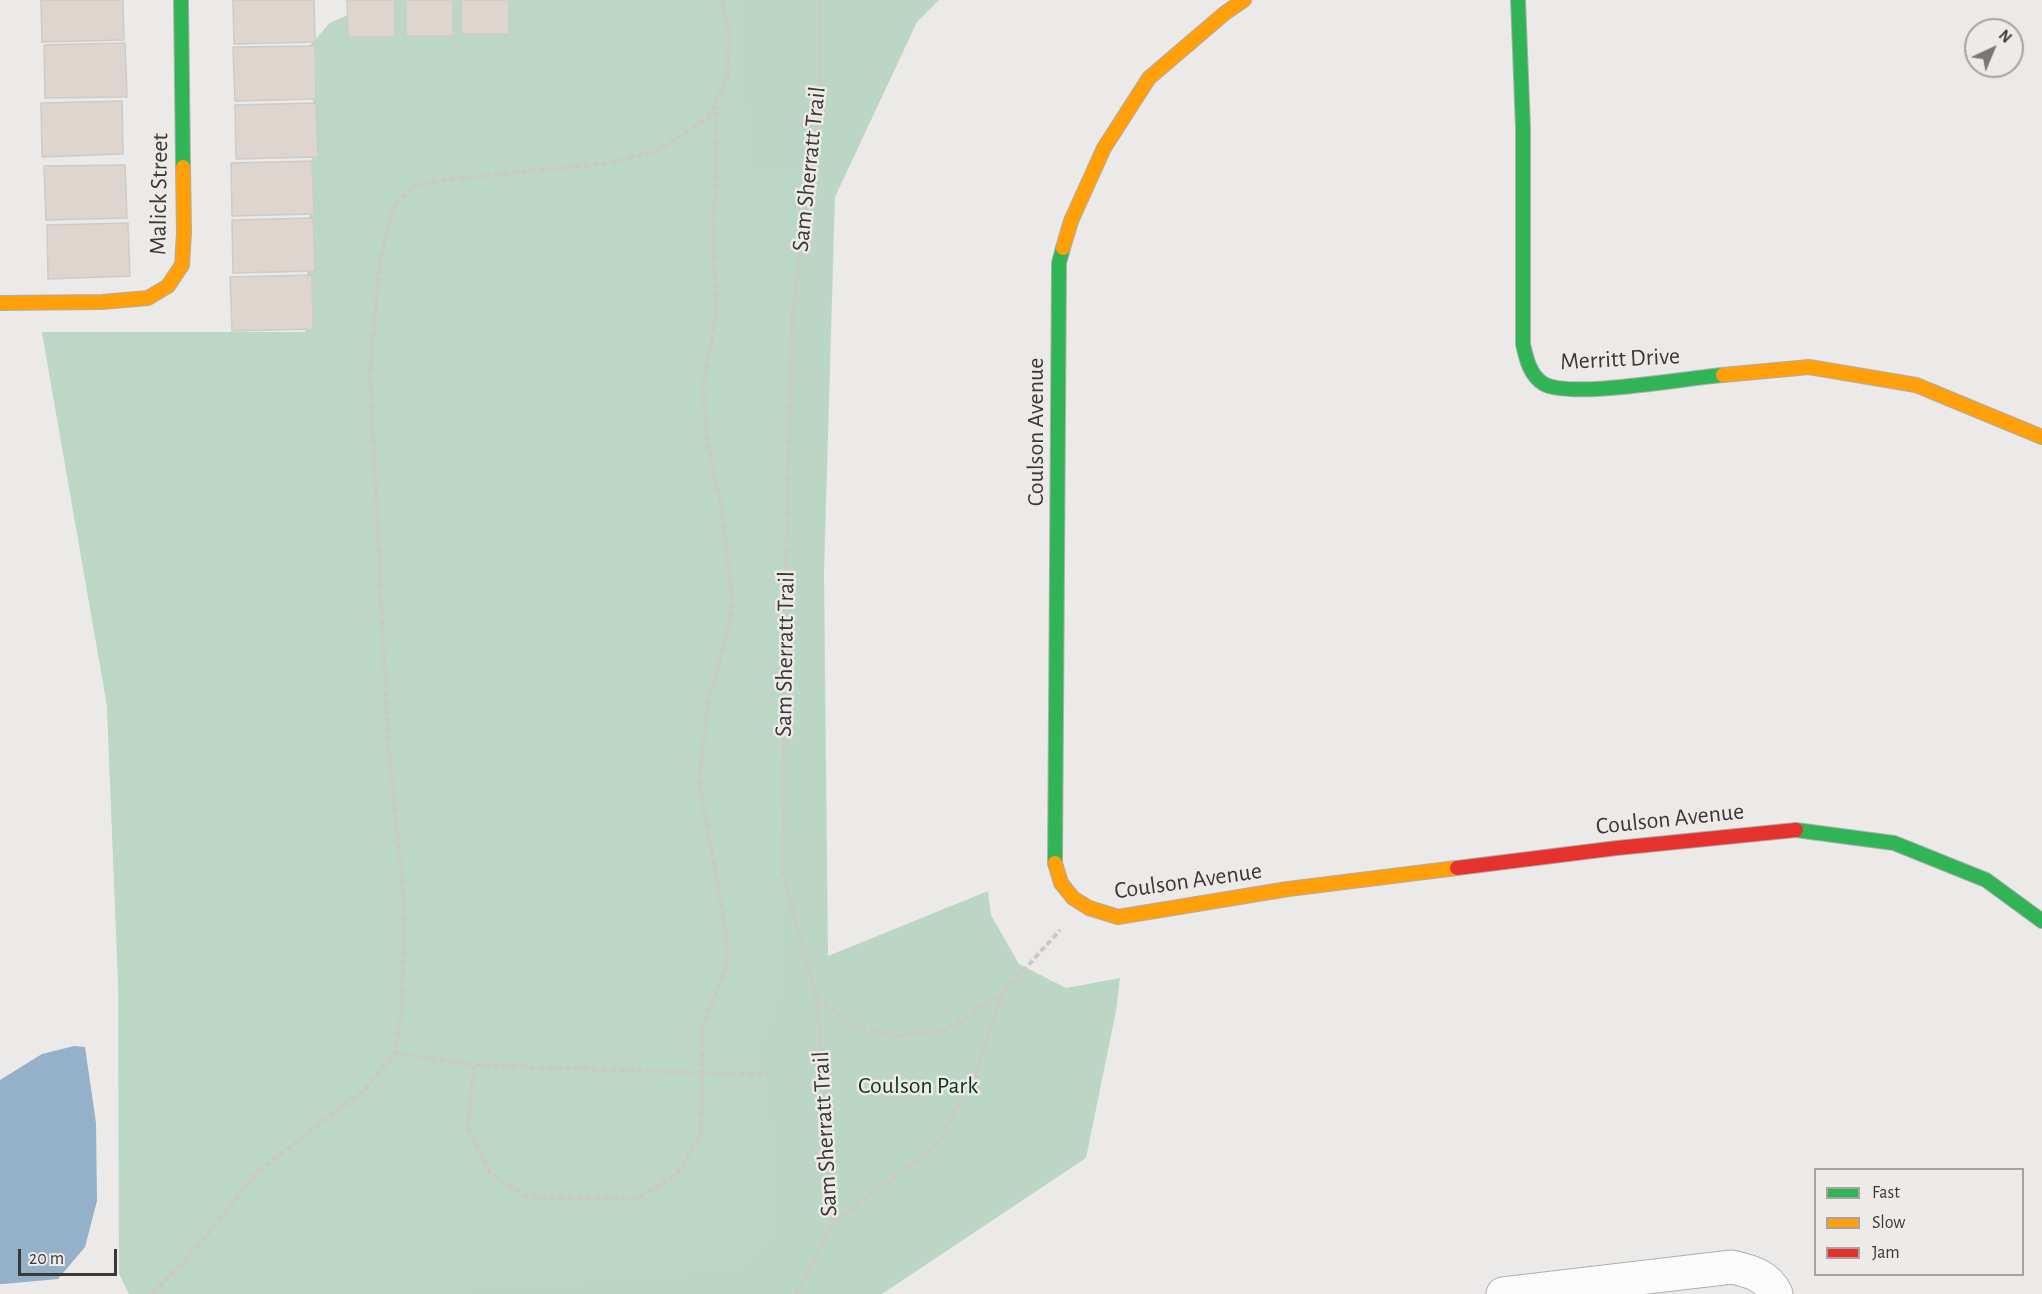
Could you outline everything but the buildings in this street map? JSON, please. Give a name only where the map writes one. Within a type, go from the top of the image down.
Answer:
[{"type":"street","name":"Malick Street","points":[[0,303],[102,302],[148,298],[168,285],[182,265],[184,232],[181,0]]},
{"type":"street","name":"Coulson Avenue","points":[[1244,0],[1225,13],[1149,78],[1104,148],[1071,221],[1059,263],[1057,872],[1067,892],[1096,913],[1118,917],[1288,889],[1791,829],[1894,843],[1986,880],[2042,921]]},
{"type":"street","name":"Merritt Drive","points":[[1518,0],[1523,139],[1523,344],[1527,364],[1542,383],[1563,390],[1627,386],[1809,367],[1916,385],[2042,436]]},
{"type":"street","points":[[1503,1294],[1732,1268],[1753,1272],[1772,1284],[1776,1294]]},
{"type":"path","points":[[152,1294],[199,1245],[258,1171],[363,1091],[395,1053],[402,1010],[404,900],[388,741],[370,372],[379,268],[393,207],[413,186],[443,180],[609,164],[658,151],[709,117],[727,78],[729,35],[722,0]]},
{"type":"path","name":"Sam Sherratt Trail","points":[[795,1294],[801,1288],[833,1222],[828,1110],[816,996],[783,875],[785,602],[792,319],[819,113],[821,0]]},
{"type":"path","points":[[474,1065],[468,1128],[490,1173],[526,1197],[637,1199],[677,1174],[702,1133],[703,1025],[728,966],[726,933],[699,781],[708,702],[733,603],[721,505],[707,441],[703,388],[716,312],[713,222],[717,176],[715,124],[718,98]]},
{"type":"path","points":[[816,996],[854,1026],[896,1036],[947,1030],[1003,993],[1082,905]]},
{"type":"path","points":[[833,1222],[936,1146],[974,1078],[1003,993]]},
{"type":"path","points":[[395,1053],[474,1065],[769,1074]]},
{"type":"green space","name":"Coulson Park","points":[[381,0],[939,0],[917,22],[835,197],[824,573],[828,956],[988,891],[991,915],[1019,964],[1066,988],[1120,978],[1116,1011],[1086,1158],[882,1294],[129,1294],[119,1273],[118,978],[107,705],[42,332],[305,332],[314,107],[307,49],[330,23]]},
{"type":"green space","points":[[381,0],[736,0],[750,174],[793,168],[783,982],[755,1053],[773,1144],[771,1231],[738,1269],[398,1294],[129,1294],[119,1273],[124,1128],[107,705],[42,332],[305,332],[314,107],[307,49],[330,23]]},
{"type":"water","points":[[74,1046],[85,1047],[96,1123],[97,1201],[85,1247],[58,1279],[0,1284],[0,1080],[42,1054]]},
{"type":"traffic: fast","points":[[181,0],[183,167]]},
{"type":"traffic: fast","points":[[1518,0],[1523,128],[1523,344],[1532,372],[1544,384],[1558,388],[1579,389],[1603,389],[1723,375]]},
{"type":"traffic: fast","points":[[1055,863],[1059,263],[1063,248]]},
{"type":"traffic: fast","points":[[1796,830],[1894,843],[1986,880],[2042,921]]},
{"type":"traffic: slow","points":[[1063,248],[1071,221],[1104,148],[1149,78],[1225,13],[1244,0]]},
{"type":"traffic: slow","points":[[0,303],[102,302],[148,298],[168,286],[182,265],[183,167]]},
{"type":"traffic: slow","points":[[1723,375],[1809,367],[1916,385],[2042,437]]},
{"type":"traffic: slow","points":[[1055,863],[1061,883],[1073,898],[1089,908],[1118,917],[1288,889],[1457,868]]},
{"type":"traffic: jam","points":[[1457,868],[1617,848],[1796,830]]}]
